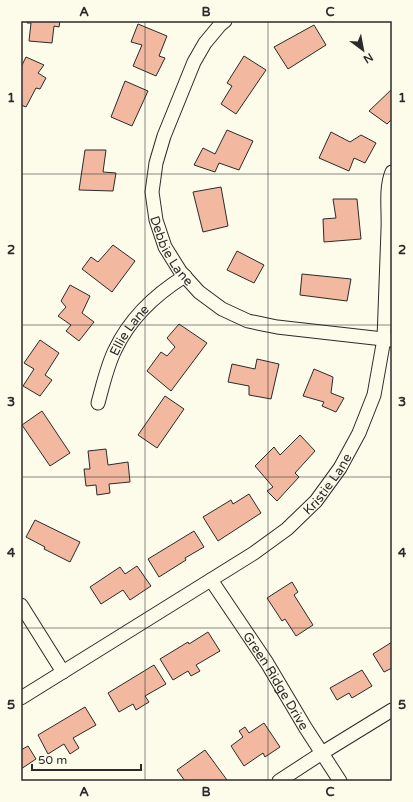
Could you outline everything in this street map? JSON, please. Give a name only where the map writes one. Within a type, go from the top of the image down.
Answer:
[{"type":"street","name":"Debbie Lane","points":[[225,21],[205,43],[194,62],[164,136],[156,163],[152,192],[156,220],[165,247],[180,271],[199,292],[222,309],[248,321],[277,327],[388,340]]},
{"type":"street","name":"Kristie Lane","points":[[21,698],[254,553],[287,530],[316,501],[340,468],[359,433],[374,395],[388,340],[388,202],[392,172]]},
{"type":"street","name":"Ellie Lane","points":[[98,403],[106,375],[116,349],[130,325],[149,303],[170,285],[185,276]]},
{"type":"street","name":"Green Ridge Drive","points":[[210,580],[267,663],[340,781]]},
{"type":"street","points":[[21,605],[63,672]]},
{"type":"street","points":[[279,781],[392,710]]},
{"type":"building","points":[[27,21],[60,21],[59,27],[54,26],[52,43],[29,41],[31,23],[27,23]]},
{"type":"building","points":[[138,24],[167,36],[159,56],[165,58],[156,76],[133,66],[142,45],[131,42]]},
{"type":"building","points":[[314,25],[326,45],[288,69],[274,47]]},
{"type":"building","points":[[244,56],[266,70],[236,114],[221,104],[232,86],[227,83]]},
{"type":"building","points":[[26,57],[44,65],[38,73],[46,78],[40,89],[36,88],[26,107],[21,105],[21,67]]},
{"type":"building","points":[[125,81],[148,91],[132,126],[111,117]]},
{"type":"building","points":[[392,89],[392,119],[387,124],[369,111]]},
{"type":"building","points":[[227,130],[253,141],[239,170],[219,163],[215,172],[194,165],[203,148],[215,154]]},
{"type":"building","points":[[331,132],[350,142],[361,135],[376,143],[365,163],[354,158],[349,171],[319,158]]},
{"type":"building","points":[[85,150],[106,150],[103,172],[116,173],[113,191],[79,190]]},
{"type":"building","points":[[221,187],[228,226],[203,232],[193,192]]},
{"type":"building","points":[[333,199],[357,199],[361,239],[324,242],[323,219],[336,218]]},
{"type":"building","points":[[113,245],[135,261],[112,292],[82,269],[91,257],[98,262]]},
{"type":"building","points":[[237,251],[264,265],[254,283],[227,270]]},
{"type":"building","points":[[302,274],[351,279],[347,301],[300,295]]},
{"type":"building","points":[[70,285],[90,296],[82,313],[94,322],[79,341],[66,331],[71,325],[58,316],[66,307],[61,301]]},
{"type":"building","points":[[179,324],[207,343],[171,391],[147,371],[161,352],[167,356],[175,347],[167,338]]},
{"type":"building","points":[[40,340],[59,353],[45,375],[52,380],[40,396],[23,386],[34,369],[24,363]]},
{"type":"building","points":[[257,359],[279,364],[271,399],[249,395],[249,386],[228,382],[232,364],[255,369]]},
{"type":"building","points":[[314,369],[333,377],[331,393],[344,398],[336,412],[322,406],[324,402],[303,396]]},
{"type":"building","points":[[165,396],[184,409],[157,448],[138,435]]},
{"type":"building","points":[[42,411],[70,453],[50,466],[22,425]]},
{"type":"building","points":[[300,435],[315,451],[295,473],[299,477],[277,501],[267,491],[273,487],[255,466],[274,447],[280,455]]},
{"type":"building","points":[[106,449],[108,465],[128,462],[130,482],[109,484],[110,493],[97,495],[96,485],[86,486],[84,469],[90,469],[88,451]]},
{"type":"building","points":[[249,494],[261,513],[218,541],[203,517],[231,500],[233,504]]},
{"type":"building","points":[[35,520],[80,542],[70,562],[44,549],[45,547],[26,537]]},
{"type":"building","points":[[194,531],[204,547],[185,558],[186,560],[159,577],[148,559]]},
{"type":"building","points":[[137,566],[151,586],[130,600],[123,590],[101,604],[90,587],[120,567],[125,574]]},
{"type":"building","points":[[292,582],[298,592],[294,595],[313,625],[296,636],[285,619],[282,621],[267,598]]},
{"type":"building","points":[[208,632],[220,651],[196,665],[200,671],[191,676],[188,671],[173,680],[160,659]]},
{"type":"building","points":[[392,642],[392,668],[384,672],[373,654]]},
{"type":"building","points":[[154,665],[166,684],[145,696],[149,702],[136,710],[133,704],[119,712],[108,693]]},
{"type":"building","points":[[362,670],[372,686],[352,698],[349,693],[337,700],[330,688]]},
{"type":"building","points":[[85,707],[96,725],[73,738],[79,748],[70,754],[64,744],[48,754],[38,735]]},
{"type":"building","points":[[264,723],[280,747],[265,757],[263,753],[244,766],[231,746],[243,737],[239,731],[245,727],[249,733]]},
{"type":"building","points":[[28,746],[36,759],[21,769],[21,750]]},
{"type":"building","points":[[205,750],[227,780],[185,781],[177,770]]}]
